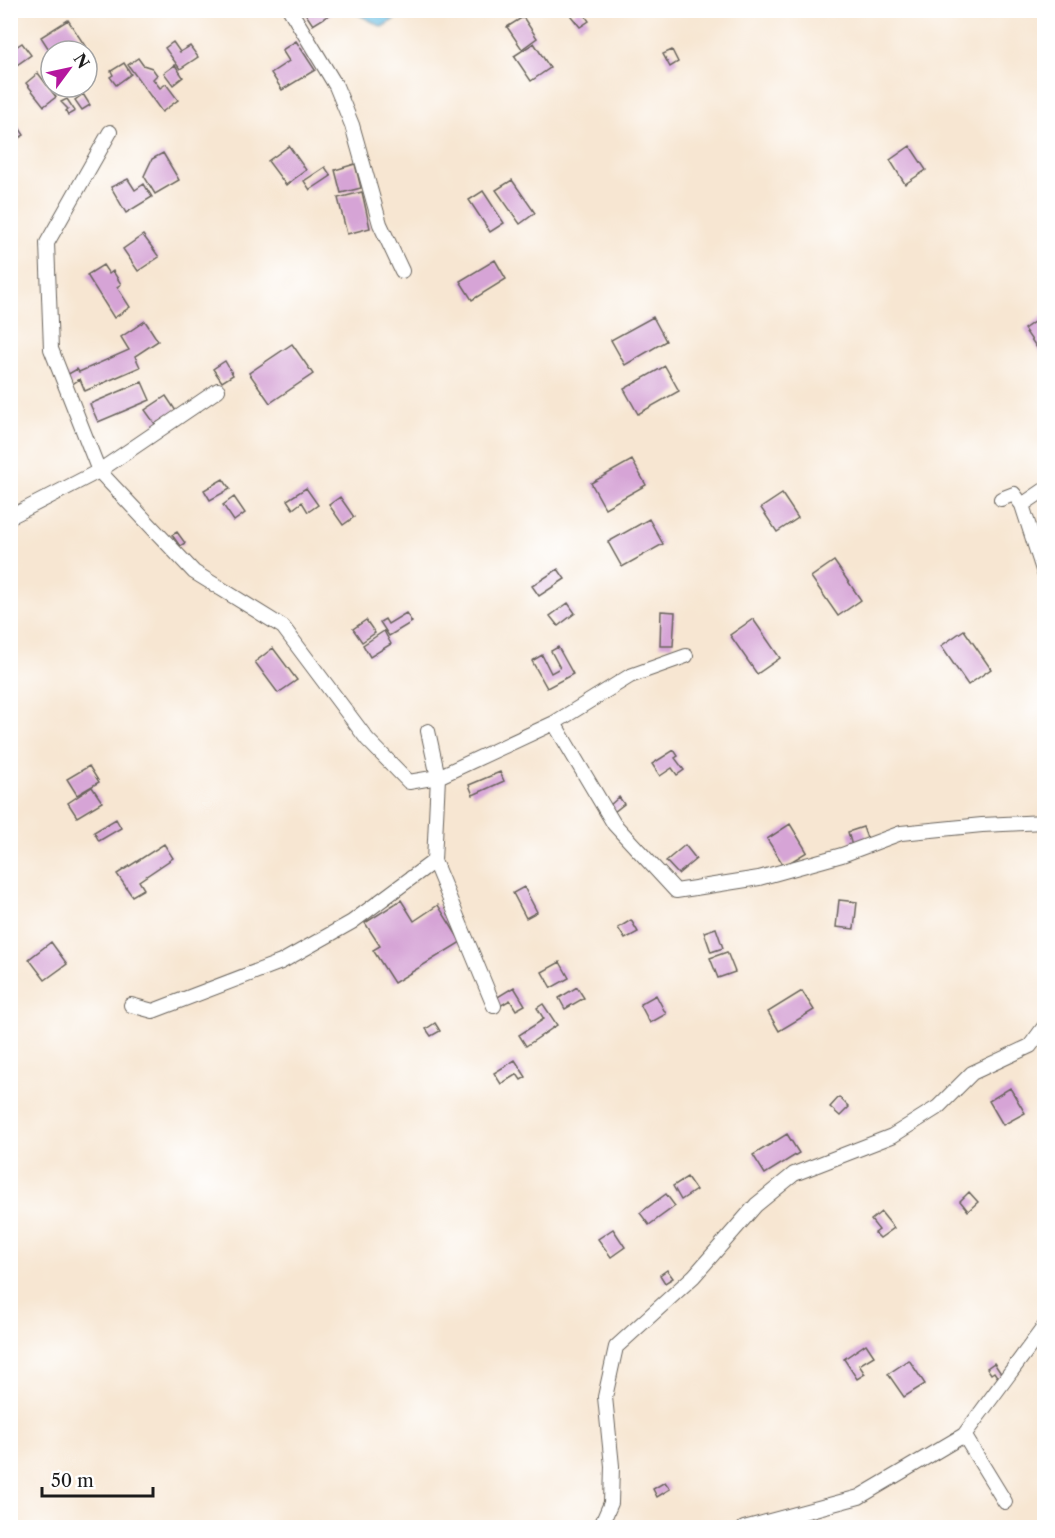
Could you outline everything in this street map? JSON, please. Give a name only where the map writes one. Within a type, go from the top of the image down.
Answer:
[{"type":"street","points":[[290,10],[336,86],[352,125],[380,224],[402,271]]},
{"type":"street","points":[[110,132],[47,243],[51,348],[99,471],[194,572],[283,627],[367,739],[409,783],[438,777],[554,723],[630,676],[686,656]]},
{"type":"street","points":[[10,517],[99,471],[218,390]]},
{"type":"street","points":[[1022,505],[1044,490]]},
{"type":"street","points":[[1001,499],[1014,494],[1022,505],[1044,573]]},
{"type":"street","points":[[554,723],[614,824],[676,891],[759,878],[842,855],[902,833],[1044,822]]},
{"type":"street","points":[[428,731],[438,777],[434,861],[494,1006]]},
{"type":"street","points":[[131,1005],[153,1011],[281,962],[352,922],[434,861]]},
{"type":"street","points":[[600,1527],[611,1503],[612,1466],[605,1397],[616,1347],[694,1276],[756,1205],[794,1174],[892,1136],[938,1107],[972,1073],[1030,1046],[1044,1027]]},
{"type":"street","points":[[744,1527],[859,1497],[964,1435],[1044,1327]]},
{"type":"street","points":[[964,1435],[1005,1502]]},
{"type":"water","points":[[356,10],[408,11],[382,27],[356,13]]},
{"type":"building","points":[[303,10],[337,10],[313,25]]},
{"type":"building","points":[[581,10],[589,21],[580,27],[571,16]]},
{"type":"building","points":[[523,17],[537,38],[522,49],[507,27]]},
{"type":"building","points":[[68,20],[80,39],[42,39],[41,37]]},
{"type":"building","points":[[296,41],[315,70],[282,90],[271,73],[289,61],[282,50]]},
{"type":"building","points":[[173,42],[180,52],[190,46],[198,57],[180,69],[165,48]]},
{"type":"building","points":[[22,43],[31,55],[11,69],[10,51]]},
{"type":"building","points":[[534,43],[550,68],[531,81],[514,56]]},
{"type":"building","points":[[672,50],[678,62],[670,67],[663,54]]},
{"type":"building","points":[[138,58],[143,65],[152,68],[157,75],[153,79],[160,88],[166,84],[178,100],[162,112],[128,65]]},
{"type":"building","points":[[124,63],[131,74],[116,85],[110,77],[113,75],[111,71]]},
{"type":"building","points":[[175,65],[183,77],[173,85],[164,73]]},
{"type":"building","points":[[38,73],[39,99],[53,99],[44,106],[26,83]]},
{"type":"building","points":[[67,99],[75,111],[68,115],[66,111],[68,109],[61,102]]},
{"type":"building","points":[[86,99],[90,105],[82,110],[75,100]]},
{"type":"building","points":[[12,117],[24,135],[10,144],[10,118]]},
{"type":"building","points":[[289,146],[306,170],[286,185],[268,161]]},
{"type":"building","points":[[910,146],[926,170],[905,184],[890,160]]},
{"type":"building","points":[[163,153],[179,180],[155,194],[144,176],[152,159]]},
{"type":"building","points":[[355,164],[361,188],[341,193],[335,170]]},
{"type":"building","points":[[325,167],[331,176],[310,190],[304,181]]},
{"type":"building","points":[[128,179],[135,190],[144,184],[152,197],[126,213],[111,187]]},
{"type":"building","points":[[512,180],[535,213],[520,224],[496,190]]},
{"type":"building","points":[[483,191],[504,223],[490,232],[469,200]]},
{"type":"building","points":[[362,192],[370,228],[347,234],[338,198]]},
{"type":"building","points":[[143,235],[159,257],[138,271],[123,249]]},
{"type":"building","points":[[495,260],[506,279],[472,300],[460,281]]},
{"type":"building","points":[[103,265],[109,274],[113,271],[121,284],[117,287],[130,307],[114,318],[87,275]]},
{"type":"building","points":[[1044,315],[1044,358],[1024,329]]},
{"type":"building","points":[[653,317],[666,341],[625,365],[611,340]]},
{"type":"building","points":[[145,321],[158,341],[135,356],[140,367],[85,391],[80,379],[71,385],[65,376],[77,369],[79,372],[129,350],[121,337]]},
{"type":"building","points":[[292,344],[313,374],[270,403],[249,373]]},
{"type":"building","points":[[225,361],[233,375],[222,382],[213,369]]},
{"type":"building","points":[[665,366],[679,391],[638,414],[624,389]]},
{"type":"building","points":[[142,382],[150,400],[98,422],[90,404]]},
{"type":"building","points":[[166,396],[176,411],[155,424],[145,410]]},
{"type":"building","points":[[632,460],[646,485],[605,508],[591,483]]},
{"type":"building","points":[[223,479],[230,489],[210,500],[204,490]]},
{"type":"building","points":[[306,488],[318,505],[308,512],[302,502],[293,509],[287,500]]},
{"type":"building","points":[[782,494],[798,518],[777,532],[761,508]]},
{"type":"building","points":[[234,497],[245,513],[234,521],[223,505]]},
{"type":"building","points":[[340,497],[354,517],[343,525],[329,505]]},
{"type":"building","points":[[649,519],[663,544],[622,567],[608,542]]},
{"type":"building","points":[[177,532],[185,543],[180,546],[172,535]]},
{"type":"building","points":[[834,561],[861,600],[838,616],[811,577]]},
{"type":"building","points":[[558,569],[565,579],[539,596],[532,586]]},
{"type":"building","points":[[568,603],[575,613],[558,626],[550,616]]},
{"type":"building","points":[[661,611],[675,612],[673,646],[660,646]]},
{"type":"building","points":[[406,613],[412,622],[389,636],[380,622],[385,619],[388,624]]},
{"type":"building","points":[[753,619],[780,658],[757,674],[730,635]]},
{"type":"building","points":[[366,620],[375,633],[362,642],[353,629]]},
{"type":"building","points":[[964,630],[991,669],[968,685],[941,646]]},
{"type":"building","points":[[384,631],[391,644],[370,657],[363,645]]},
{"type":"building","points":[[558,647],[573,674],[547,688],[532,661],[542,655],[551,673],[560,668],[551,651]]},
{"type":"building","points":[[273,648],[297,680],[278,693],[255,662]]},
{"type":"building","points":[[674,750],[678,756],[675,758],[684,770],[677,775],[672,768],[660,776],[652,764]]},
{"type":"building","points":[[89,766],[99,782],[77,795],[67,779]]},
{"type":"building","points":[[500,772],[504,781],[473,795],[469,785]]},
{"type":"building","points":[[92,787],[102,802],[77,817],[68,803]]},
{"type":"building","points":[[619,797],[624,804],[614,812],[609,806]]},
{"type":"building","points":[[116,819],[121,828],[99,841],[94,832]]},
{"type":"building","points":[[790,824],[807,852],[784,866],[767,839]]},
{"type":"building","points":[[863,827],[868,841],[852,846],[848,832]]},
{"type":"building","points":[[164,844],[173,858],[139,881],[144,889],[132,896],[117,874]]},
{"type":"building","points":[[685,845],[696,859],[678,874],[666,861]]},
{"type":"building","points":[[524,887],[537,912],[526,918],[513,893]]},
{"type":"building","points":[[401,900],[414,921],[438,905],[461,942],[394,983],[373,950],[380,946],[365,923]]},
{"type":"building","points":[[839,900],[857,902],[854,929],[836,927]]},
{"type":"building","points":[[631,920],[638,932],[625,939],[618,928]]},
{"type":"building","points":[[716,928],[723,948],[711,952],[704,932]]},
{"type":"building","points":[[51,942],[67,964],[45,980],[29,959]]},
{"type":"building","points":[[727,952],[735,972],[718,978],[710,958]]},
{"type":"building","points":[[560,962],[569,978],[551,988],[542,972]]},
{"type":"building","points":[[514,987],[525,1005],[516,1010],[510,1000],[500,1006],[496,998]]},
{"type":"building","points":[[577,987],[584,998],[565,1009],[559,998]]},
{"type":"building","points":[[802,991],[814,1010],[779,1031],[768,1012]]},
{"type":"building","points":[[656,995],[666,1014],[650,1023],[640,1004]]},
{"type":"building","points":[[543,1004],[557,1025],[526,1046],[519,1035],[544,1019],[537,1008]]},
{"type":"building","points":[[435,1023],[440,1031],[431,1036],[426,1029]]},
{"type":"building","points":[[515,1060],[526,1077],[521,1080],[517,1074],[501,1084],[494,1073]]},
{"type":"building","points":[[1010,1088],[1025,1113],[1003,1125],[989,1101]]},
{"type":"building","points":[[839,1097],[849,1107],[840,1116],[830,1107]]},
{"type":"building","points":[[787,1134],[799,1153],[765,1174],[753,1155]]},
{"type":"building","points":[[687,1177],[696,1190],[681,1200],[673,1186]]},
{"type":"building","points":[[969,1192],[978,1202],[968,1211],[960,1201]]},
{"type":"building","points":[[666,1194],[675,1206],[649,1225],[640,1213]]},
{"type":"building","points":[[881,1212],[894,1228],[880,1238],[875,1233],[879,1230],[871,1220]]},
{"type":"building","points":[[613,1229],[625,1247],[611,1257],[598,1239]]},
{"type":"building","points":[[667,1270],[673,1278],[665,1283],[660,1275]]},
{"type":"building","points":[[866,1344],[874,1356],[859,1365],[865,1374],[857,1379],[844,1359]]},
{"type":"building","points":[[909,1360],[925,1384],[904,1397],[888,1374]]},
{"type":"building","points":[[994,1363],[1002,1375],[998,1378],[987,1368]]},
{"type":"building","points":[[665,1482],[670,1489],[657,1497],[653,1489]]}]
